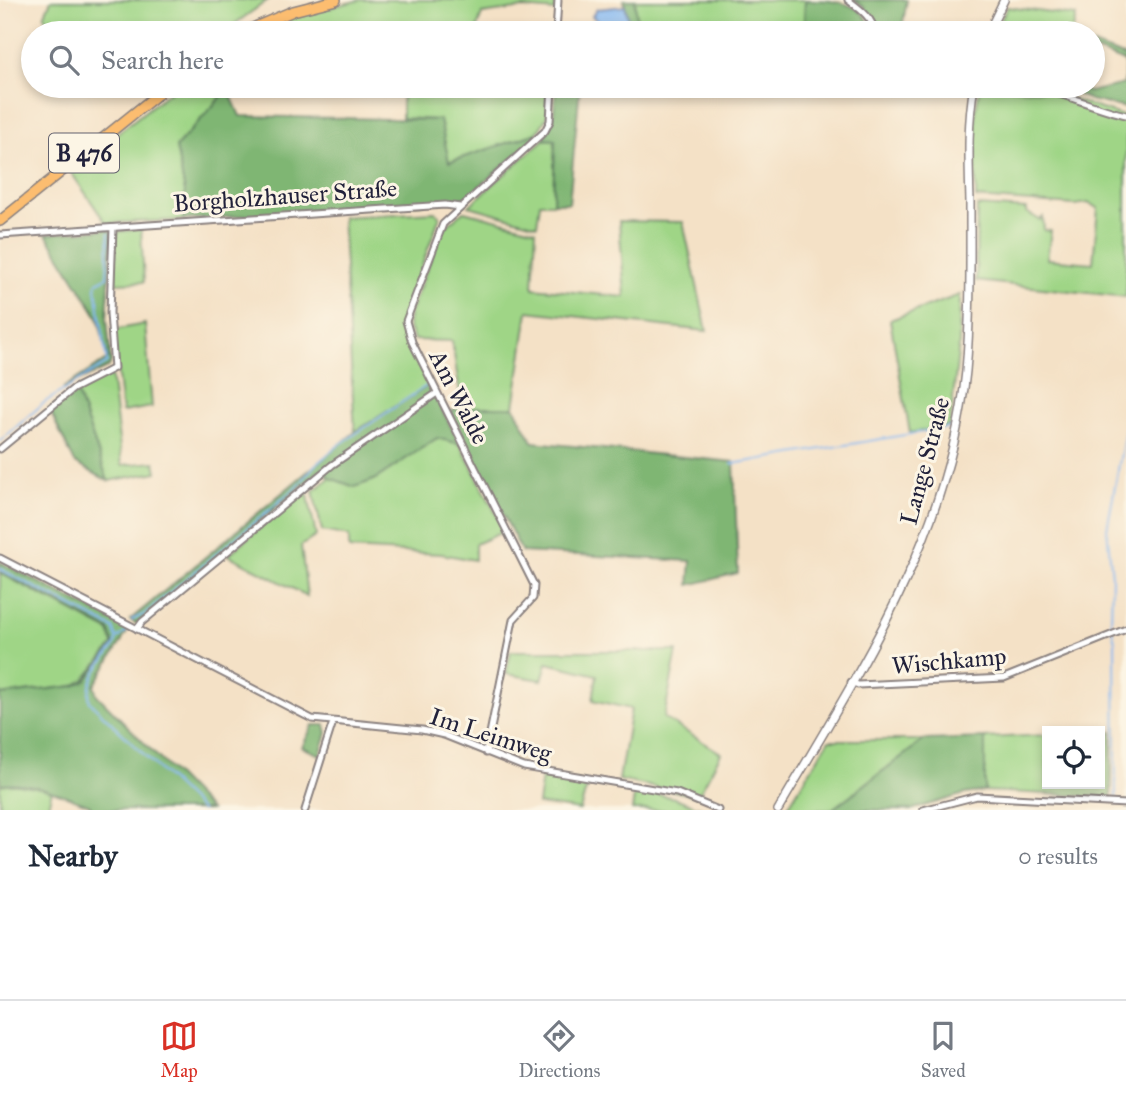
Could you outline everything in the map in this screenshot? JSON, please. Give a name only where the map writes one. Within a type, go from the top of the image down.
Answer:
[{"type":"main road","points":[[269,21],[293,11],[336,0]]},
{"type":"main road","name":"B 476","points":[[0,220],[153,98]]},
{"type":"street","points":[[557,21],[558,0]]},
{"type":"street","points":[[848,0],[862,10],[870,21]]},
{"type":"street","points":[[993,21],[1003,0]]},
{"type":"street","name":"Am Walde","points":[[486,753],[513,620],[533,598],[534,585],[412,342],[406,321],[443,224],[545,131],[550,121],[551,98]]},
{"type":"street","name":"Lange Straße","points":[[778,810],[911,571],[951,459],[962,405],[969,336],[968,142],[973,98]]},
{"type":"street","points":[[1074,98],[1126,115]]},
{"type":"street","name":"Borgholzhauser Straße","points":[[0,235],[445,205],[460,207]]},
{"type":"street","points":[[0,449],[73,389],[114,368],[110,313],[114,228]]},
{"type":"street","points":[[137,629],[142,622],[332,465],[437,393]]},
{"type":"street","name":"Im Leimweg","points":[[0,558],[295,712],[333,722],[422,730],[444,735],[486,753],[540,771],[677,793],[718,810]]},
{"type":"street","name":"Wischkamp","points":[[851,682],[858,685],[1004,678],[1126,629]]},
{"type":"street","points":[[305,810],[333,722]]},
{"type":"street","points":[[923,810],[977,796],[1126,804]]},
{"type":"green space","points":[[51,0],[268,0],[239,21],[50,21],[44,16]]},
{"type":"green space","points":[[360,0],[555,0],[555,11],[523,8],[482,14],[479,21],[279,21]]},
{"type":"green space","points":[[624,0],[635,0],[637,21],[629,21]]},
{"type":"green space","points":[[635,0],[805,0],[804,21],[637,21]]},
{"type":"green space","points":[[805,0],[846,4],[863,14],[868,21],[804,21]]},
{"type":"green space","points":[[854,0],[907,0],[903,21],[874,21],[864,7]]},
{"type":"green space","points":[[1007,7],[1076,16],[1075,21],[1001,21]]},
{"type":"green space","points":[[1105,49],[1126,57],[1126,108],[1085,98],[1105,98],[1105,88],[1124,84],[1125,62],[1105,54]]},
{"type":"green space","points":[[162,98],[220,98],[176,147],[185,192],[183,220],[106,223],[70,171]]},
{"type":"green space","points":[[220,98],[232,98],[240,116],[440,120],[449,162],[537,133],[536,138],[468,196],[456,201],[183,220],[185,192],[176,147]]},
{"type":"green space","points":[[402,98],[548,98],[547,117],[537,133],[449,162],[440,120],[402,118]]},
{"type":"green space","points":[[555,98],[579,98],[569,203],[553,203],[555,140],[543,139],[553,122]]},
{"type":"green space","points":[[978,98],[1068,98],[1126,117],[1126,297],[976,281],[977,206],[1026,209],[1026,212],[1040,220],[1043,217],[1044,230],[1051,231],[1047,259],[1093,263],[1098,208],[1088,203],[1075,205],[976,198]]},
{"type":"green space","points":[[555,139],[553,203],[540,203],[537,225],[469,206],[543,140]]},
{"type":"green space","points":[[464,211],[536,230],[533,288],[625,297],[619,221],[683,222],[707,331],[528,311],[514,407],[462,407],[452,341],[414,340],[408,326],[409,315],[442,230]]},
{"type":"green space","points":[[435,212],[440,216],[401,323],[429,385],[355,432],[342,217]]},
{"type":"green space","points":[[107,229],[112,232],[107,318],[111,362],[109,367],[63,388],[108,359],[98,317],[46,234]]},
{"type":"green space","points":[[141,229],[144,282],[115,283],[116,232]]},
{"type":"green space","points":[[960,295],[959,343],[950,426],[910,433],[890,320]]},
{"type":"green space","points":[[145,324],[152,407],[122,412],[113,330]]},
{"type":"green space","points":[[111,374],[122,465],[155,462],[157,472],[108,481],[76,390]]},
{"type":"green space","points":[[429,385],[460,444],[437,438],[374,480],[355,487],[330,478],[322,469],[136,624],[130,620],[355,432]]},
{"type":"green space","points":[[76,390],[108,481],[75,463],[49,409]]},
{"type":"green space","points":[[462,407],[514,407],[533,442],[734,462],[738,573],[689,585],[691,561],[522,552],[451,411]]},
{"type":"green space","points":[[437,438],[460,444],[505,531],[475,544],[475,560],[441,554],[349,549],[349,536],[322,531],[313,491],[330,478],[355,487],[374,480]]},
{"type":"green space","points":[[302,492],[308,495],[316,536],[301,546],[307,596],[228,555]]},
{"type":"green space","points":[[0,562],[129,629],[94,686],[97,695],[210,810],[91,810],[90,805],[46,789],[23,784],[0,784],[0,695],[74,686],[86,680],[114,645],[109,630],[0,572]]},
{"type":"green space","points":[[0,573],[109,631],[113,645],[85,679],[74,686],[0,695]]},
{"type":"green space","points":[[511,651],[677,651],[664,718],[721,753],[698,796],[619,780],[631,709],[593,700],[597,675],[547,663],[542,680],[506,674]]},
{"type":"green space","points":[[313,725],[325,725],[327,733],[320,755],[302,747]]},
{"type":"green space","points":[[1112,732],[1111,797],[985,791],[985,738],[1042,735],[1042,789],[1105,789],[1105,733]]},
{"type":"green space","points":[[985,738],[985,791],[910,810],[831,810],[924,740]]},
{"type":"green space","points":[[829,740],[924,740],[831,810],[786,810]]},
{"type":"green space","points":[[542,777],[588,783],[580,810],[538,804]]},
{"type":"green space","points":[[13,783],[52,790],[47,810],[0,810],[0,785]]},
{"type":"green space","points":[[635,790],[675,798],[706,810],[632,810]]},
{"type":"water","points":[[625,6],[629,21],[598,21],[592,16],[597,9]]},
{"type":"waterway","points":[[0,441],[45,402],[107,363],[96,288],[97,282],[107,277],[109,233]]},
{"type":"waterway","points":[[132,620],[143,615],[299,485],[314,466],[339,445],[426,386]]},
{"type":"waterway","points":[[732,464],[952,427]]},
{"type":"waterway","points":[[1116,799],[1115,642],[1111,625],[1112,576],[1107,529],[1126,427]]},
{"type":"waterway","points":[[0,569],[113,628],[117,639],[93,679],[90,702],[201,810]]},
{"type":"waterway","points":[[117,639],[127,631]]}]
